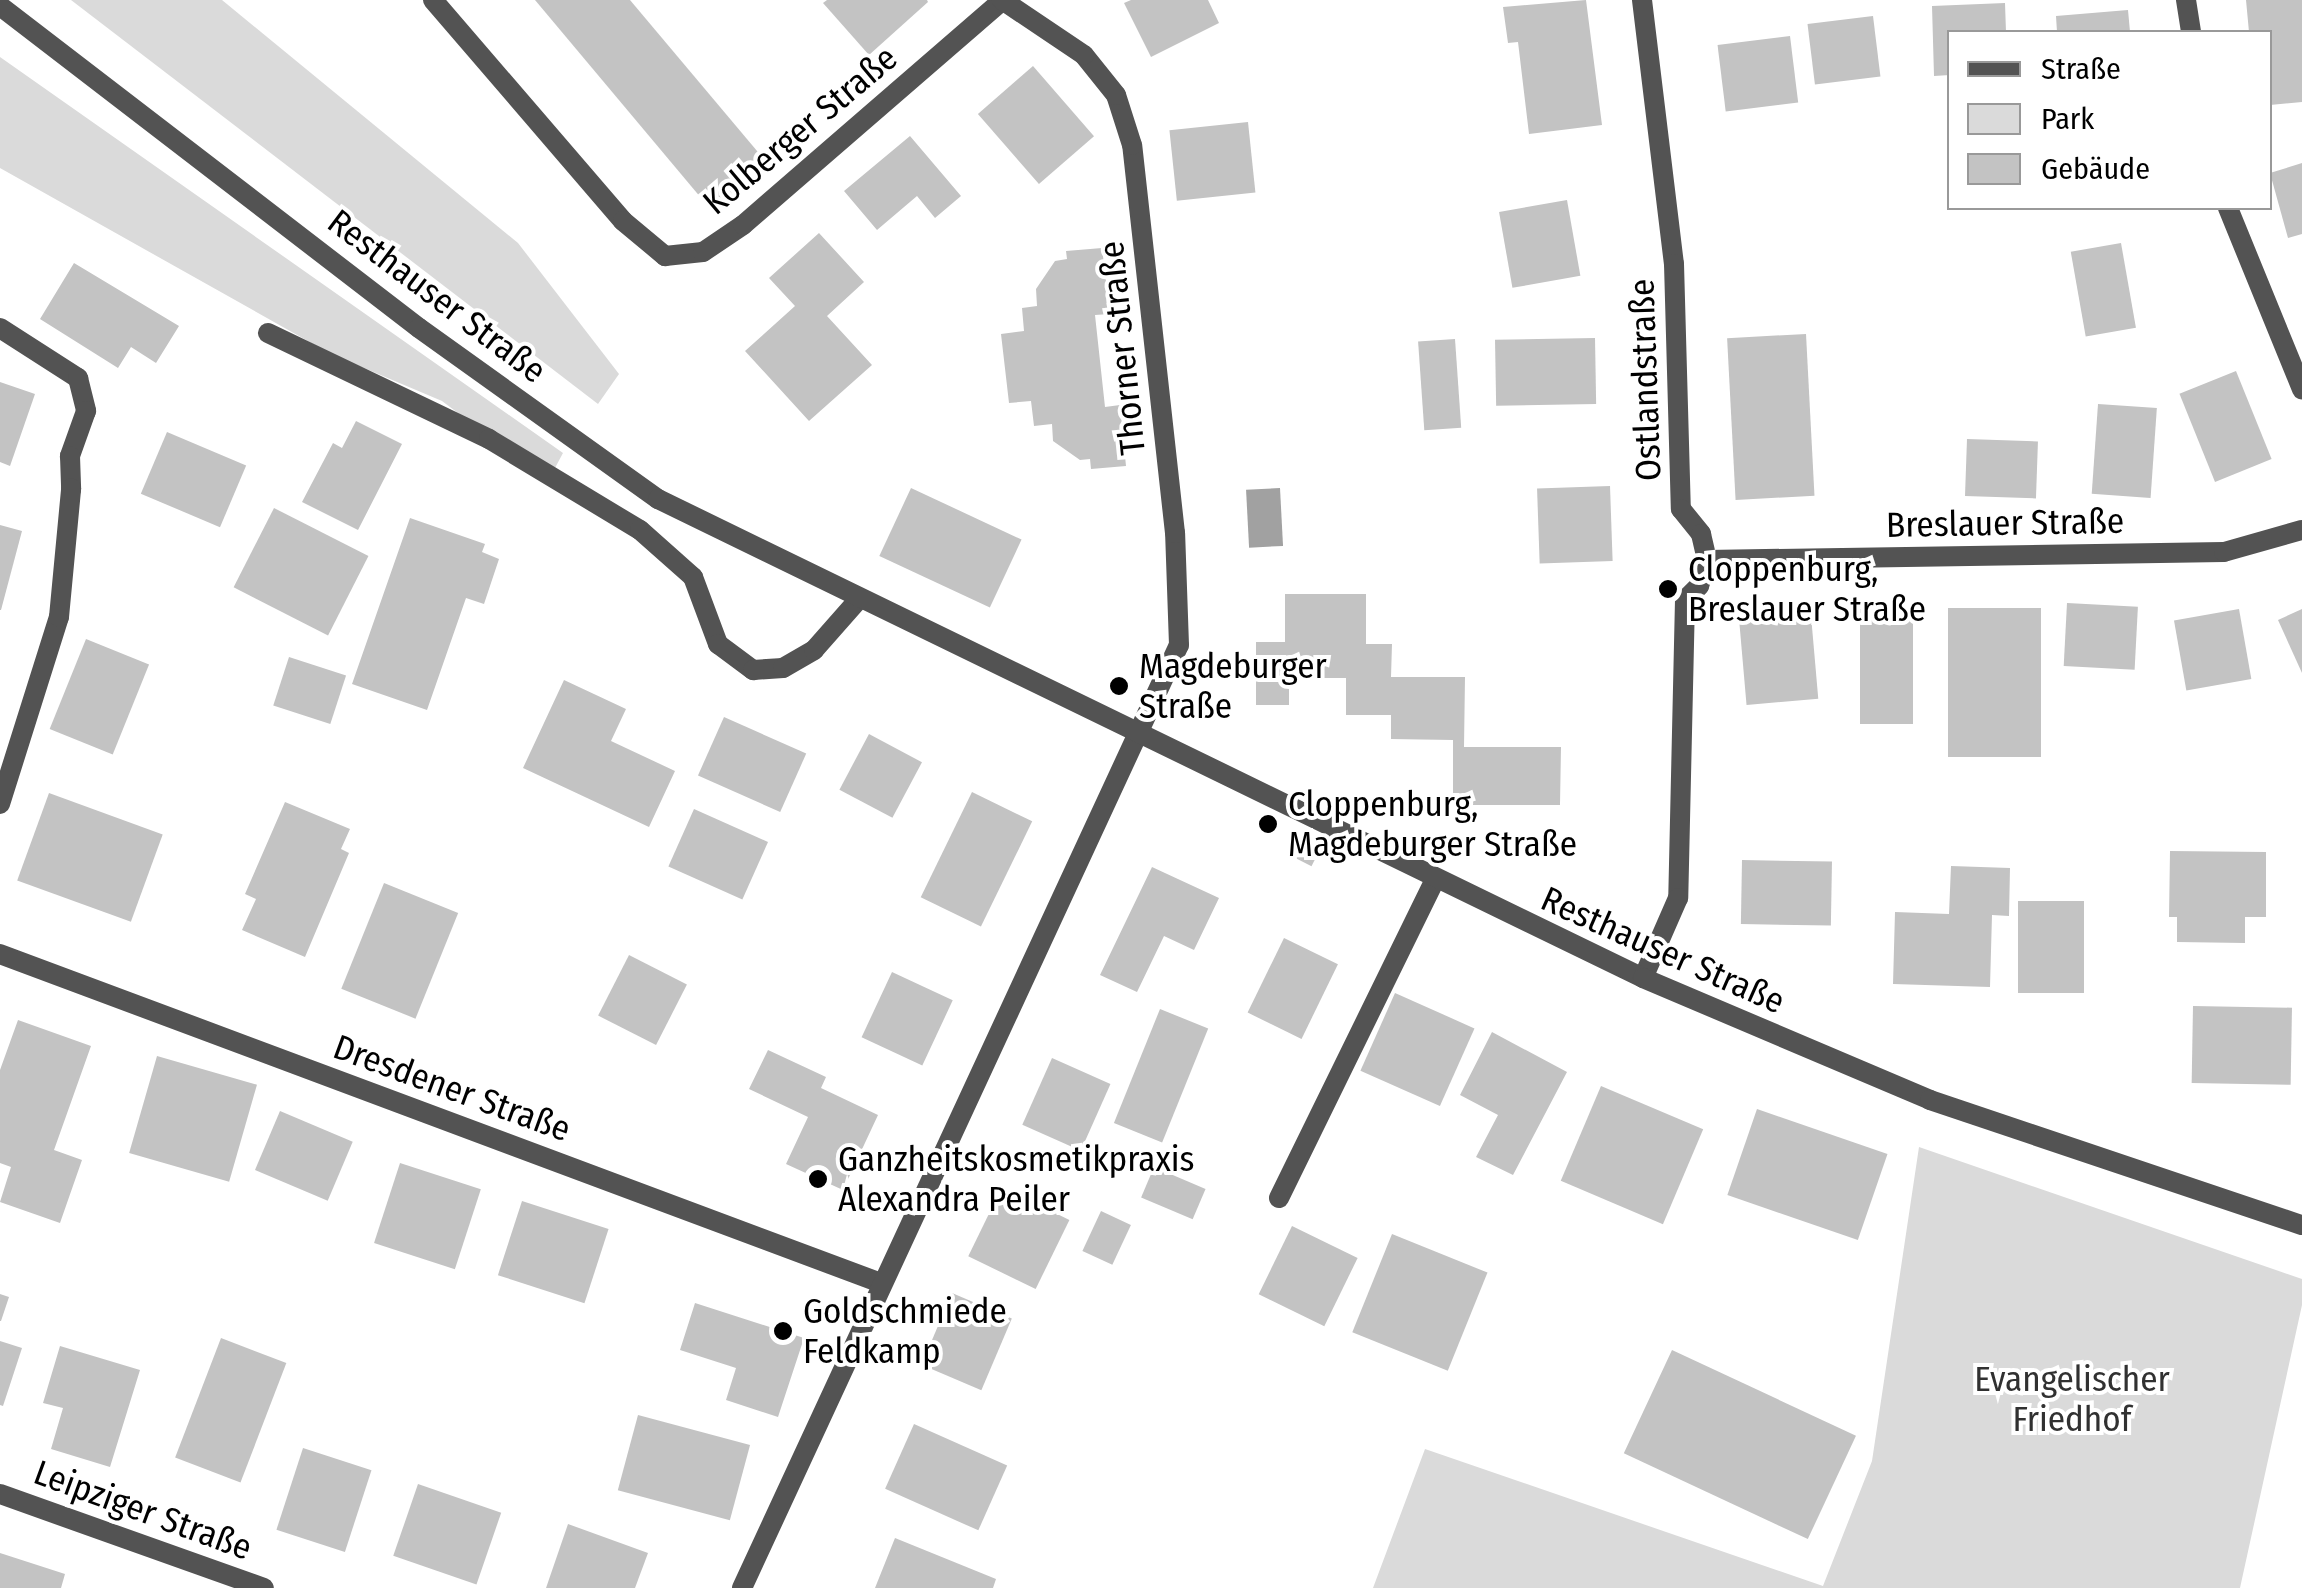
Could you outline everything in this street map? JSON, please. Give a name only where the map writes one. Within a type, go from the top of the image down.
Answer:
[{"type":"street","name":"Kolberger Straße","points":[[433,0],[623,221],[665,256],[703,252],[743,225],[1002,0]]},
{"type":"street","name":"Thorner Straße","points":[[1002,0],[1084,55],[1116,95],[1132,145],[1180,622],[1179,645],[1138,738]]},
{"type":"street","name":"Ostlandstraße","points":[[1642,0],[1674,264],[1682,509],[1700,534],[1706,560]]},
{"type":"street","points":[[2186,0],[2191,30]]},
{"type":"street","name":"Resthauser Straße","points":[[0,6],[419,328],[658,499],[1138,738],[1642,978],[1930,1100],[2302,1225]]},
{"type":"street","points":[[2229,210],[2302,390]]},
{"type":"street","points":[[0,328],[78,378],[86,411],[70,456],[71,488],[59,617],[1,796]]},
{"type":"street","points":[[268,333],[489,439],[640,530],[693,577],[718,644],[753,670],[783,668],[814,650],[859,599]]},
{"type":"street","name":"Breslauer Straße","points":[[1706,560],[2224,552],[2302,530]]},
{"type":"street","points":[[1642,978],[1678,898],[1684,600],[1699,586],[1706,560]]},
{"type":"street","points":[[742,1588],[1138,738]]},
{"type":"street","points":[[1279,1198],[1434,881]]},
{"type":"street","name":"Dresdener Straße","points":[[0,954],[881,1283]]},
{"type":"street","name":"Leipziger Straße","points":[[0,1494],[264,1588]]},
{"type":"green space","points":[[71,0],[222,0],[518,243],[619,374],[598,404]]},
{"type":"green space","points":[[0,57],[563,453],[548,481],[442,401],[331,354],[0,168]]},
{"type":"green space","name":"Evangelischer Friedhof","points":[[1919,1147],[2302,1279],[2302,1305],[2240,1588],[1373,1588],[1425,1449],[1823,1586],[1872,1461]]},
{"type":"shaded area","points":[[1280,488],[1283,546],[1249,548],[1246,490]]},
{"type":"building","points":[[535,0],[630,0],[768,164],[712,211]]},
{"type":"building","points":[[1208,0],[1219,23],[1151,57],[1124,3]]},
{"type":"building","points":[[1586,0],[1602,125],[1529,134],[1518,42],[1508,43],[1503,7]]},
{"type":"building","points":[[2246,0],[2302,0],[2302,102],[2272,105],[2272,30],[2249,30]]},
{"type":"building","points":[[928,2],[869,55],[823,3]]},
{"type":"building","points":[[2005,3],[2006,30],[1947,30],[1947,75],[1934,76],[1932,6]]},
{"type":"building","points":[[2128,10],[2130,30],[2057,30],[2056,16]]},
{"type":"building","points":[[1873,16],[1880,77],[1815,85],[1807,24]]},
{"type":"building","points":[[1790,36],[1798,103],[1726,111],[1718,45]]},
{"type":"building","points":[[1033,66],[1094,136],[1039,184],[978,114]]},
{"type":"building","points":[[1248,122],[1255,193],[1177,201],[1169,130]]},
{"type":"building","points":[[910,136],[961,196],[935,218],[917,196],[877,230],[844,191]]},
{"type":"building","points":[[2302,163],[2302,234],[2288,238],[2272,172]]},
{"type":"building","points":[[1567,200],[1580,276],[1512,288],[1499,212]]},
{"type":"building","points":[[819,233],[864,282],[827,316],[872,365],[809,421],[745,351],[795,306],[769,278]]},
{"type":"building","points":[[2121,243],[2136,328],[2086,337],[2071,252]]},
{"type":"building","points":[[1102,248],[1110,314],[1095,315],[1105,407],[1120,405],[1126,466],[1091,469],[1090,459],[1080,460],[1053,441],[1052,424],[1034,426],[1031,401],[1009,403],[1001,334],[1024,331],[1022,308],[1037,306],[1036,289],[1055,261],[1067,259],[1066,251]]},
{"type":"building","points":[[74,263],[179,326],[156,363],[131,347],[118,368],[40,319]]},
{"type":"building","points":[[1806,334],[1814,496],[1736,500],[1727,338]]},
{"type":"building","points":[[1595,338],[1596,404],[1496,406],[1495,340]]},
{"type":"building","points":[[1455,339],[1461,428],[1424,430],[1418,342]]},
{"type":"building","points":[[2236,371],[2272,459],[2215,482],[2179,394]]},
{"type":"building","points":[[0,382],[35,394],[10,466],[0,462]]},
{"type":"building","points":[[2098,404],[2157,408],[2151,498],[2092,494]]},
{"type":"building","points":[[356,421],[402,444],[358,530],[302,502],[333,443],[342,448]]},
{"type":"building","points":[[167,432],[246,466],[220,527],[141,494]]},
{"type":"building","points":[[1967,439],[2038,441],[2036,498],[1965,496]]},
{"type":"building","points":[[1610,486],[1613,561],[1540,564],[1537,489]]},
{"type":"building","points":[[911,488],[1022,540],[990,608],[879,556]]},
{"type":"building","points":[[274,508],[368,556],[328,635],[234,587]]},
{"type":"building","points":[[410,518],[485,544],[482,552],[499,559],[484,604],[466,598],[427,710],[352,684]]},
{"type":"building","points":[[0,525],[22,531],[1,610],[0,610]]},
{"type":"building","points":[[1285,594],[1366,594],[1366,644],[1392,644],[1391,677],[1465,677],[1464,747],[1561,747],[1560,805],[1453,805],[1453,740],[1391,739],[1391,715],[1346,715],[1346,678],[1289,678],[1289,705],[1256,705],[1256,642],[1285,642]]},
{"type":"building","points":[[2067,603],[2138,607],[2135,670],[2064,666]]},
{"type":"building","points":[[1810,604],[1818,699],[1747,705],[1738,610]]},
{"type":"building","points":[[1948,608],[2041,608],[2041,757],[1948,757]]},
{"type":"building","points":[[1860,609],[1913,609],[1913,724],[1860,724]]},
{"type":"building","points":[[2239,609],[2251,679],[2186,690],[2174,620]]},
{"type":"building","points":[[2302,609],[2302,673],[2278,620]]},
{"type":"building","points":[[86,639],[149,664],[113,754],[50,729]]},
{"type":"building","points":[[289,657],[346,676],[330,724],[273,706]]},
{"type":"building","points":[[564,680],[626,709],[611,741],[675,771],[649,827],[523,768]]},
{"type":"building","points":[[724,717],[806,754],[780,812],[698,775]]},
{"type":"building","points":[[869,734],[922,762],[892,818],[839,790]]},
{"type":"building","points":[[972,792],[1032,821],[981,927],[921,897]]},
{"type":"building","points":[[49,793],[163,834],[131,922],[17,880]]},
{"type":"building","points":[[285,802],[350,829],[341,849],[349,853],[305,957],[242,930],[256,899],[245,894]]},
{"type":"building","points":[[694,809],[768,842],[742,899],[668,867]]},
{"type":"building","points":[[1292,845],[1316,857],[1312,866],[1287,854]]},
{"type":"building","points":[[2170,851],[2266,852],[2266,917],[2245,917],[2245,943],[2177,942],[2177,917],[2169,917]]},
{"type":"building","points":[[1742,860],[1832,862],[1831,926],[1741,924]]},
{"type":"building","points":[[1951,866],[2010,868],[2009,916],[1992,915],[1990,987],[1893,984],[1895,912],[1949,914]]},
{"type":"building","points":[[1152,867],[1219,898],[1194,950],[1164,936],[1137,992],[1100,975]]},
{"type":"building","points":[[384,883],[458,913],[415,1019],[341,989]]},
{"type":"building","points":[[2018,901],[2084,901],[2084,993],[2018,993]]},
{"type":"building","points":[[1284,938],[1338,964],[1302,1039],[1248,1013]]},
{"type":"building","points":[[629,955],[687,985],[656,1045],[598,1016]]},
{"type":"building","points":[[892,972],[953,1000],[922,1066],[862,1037]]},
{"type":"building","points":[[1395,993],[1474,1028],[1440,1106],[1360,1071]]},
{"type":"building","points":[[2193,1006],[2292,1008],[2291,1085],[2192,1083]]},
{"type":"building","points":[[1160,1009],[1208,1028],[1162,1143],[1114,1123]]},
{"type":"building","points":[[18,1020],[91,1046],[54,1150],[82,1160],[60,1223],[0,1202],[11,1167],[0,1163],[0,1070]]},
{"type":"building","points":[[1492,1032],[1567,1072],[1513,1175],[1476,1157],[1498,1115],[1460,1095]]},
{"type":"building","points":[[768,1050],[826,1077],[821,1088],[878,1115],[843,1190],[786,1164],[808,1117],[749,1089]]},
{"type":"building","points":[[157,1056],[257,1085],[229,1182],[129,1153]]},
{"type":"building","points":[[1052,1058],[1110,1084],[1081,1151],[1022,1125]]},
{"type":"building","points":[[1601,1086],[1703,1129],[1663,1224],[1561,1181]]},
{"type":"building","points":[[1757,1109],[1887,1154],[1858,1240],[1727,1195]]},
{"type":"building","points":[[280,1111],[353,1142],[328,1201],[255,1170]]},
{"type":"building","points":[[400,1163],[481,1189],[455,1269],[374,1243]]},
{"type":"building","points":[[1154,1167],[1206,1189],[1193,1219],[1141,1197]]},
{"type":"building","points":[[1002,1187],[1069,1220],[1036,1289],[968,1256]]},
{"type":"building","points":[[522,1201],[609,1229],[584,1303],[498,1275]]},
{"type":"building","points":[[1101,1211],[1131,1225],[1112,1265],[1082,1251]]},
{"type":"building","points":[[1292,1226],[1358,1258],[1324,1326],[1259,1294]]},
{"type":"building","points":[[1392,1234],[1487,1273],[1448,1371],[1352,1332]]},
{"type":"building","points":[[952,1293],[1012,1318],[981,1390],[922,1365]]},
{"type":"building","points":[[0,1294],[9,1297],[1,1321],[0,1321]]},
{"type":"building","points":[[695,1303],[804,1338],[778,1417],[726,1400],[736,1368],[680,1350]]},
{"type":"building","points":[[221,1338],[286,1363],[240,1483],[175,1457]]},
{"type":"building","points":[[0,1341],[22,1348],[3,1406],[0,1405]]},
{"type":"building","points":[[60,1346],[140,1370],[110,1467],[51,1449],[63,1408],[43,1403]]},
{"type":"building","points":[[1672,1350],[1856,1436],[1808,1539],[1624,1453]]},
{"type":"building","points":[[638,1415],[750,1445],[730,1520],[618,1490]]},
{"type":"building","points":[[914,1424],[1007,1465],[978,1530],[885,1489]]},
{"type":"building","points":[[303,1448],[371,1470],[345,1552],[276,1530]]},
{"type":"building","points":[[418,1484],[501,1513],[476,1585],[393,1556]]},
{"type":"building","points":[[568,1524],[648,1553],[635,1588],[546,1588]]},
{"type":"building","points":[[895,1538],[996,1579],[993,1588],[875,1588]]},
{"type":"building","points":[[0,1553],[65,1574],[61,1588],[0,1588]]},
{"type":"place","name":"Cloppenburg, Breslauer Straße","points":[[1668,589]]},
{"type":"place","name":"Magdeburger Straße","points":[[1119,686]]},
{"type":"place","name":"Cloppenburg, Magdeburger Straße","points":[[1268,824]]},
{"type":"place","name":"Ganzheitskosmetikpraxis Alexandra Peiler","points":[[818,1179]]},
{"type":"place","name":"Goldschmiede Feldkamp","points":[[783,1331]]}]
